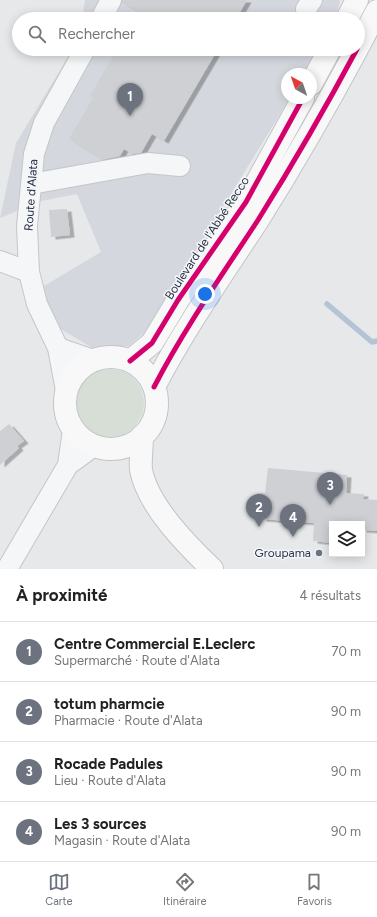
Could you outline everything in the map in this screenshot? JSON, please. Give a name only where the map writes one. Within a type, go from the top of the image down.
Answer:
[{"type":"main road","points":[[365,33],[377,11]]},
{"type":"main road","points":[[317,73],[326,56]]},
{"type":"main road","points":[[154,388],[170,356],[265,208],[333,94],[353,56]]},
{"type":"main road","name":"Boulevard de l'Abbé Recco","points":[[130,361],[152,343],[178,300],[246,202],[300,104]]},
{"type":"main road","points":[[105,357],[118,357],[130,361],[140,367],[148,376],[154,388],[157,401],[155,414],[150,426],[142,436],[131,444],[119,448],[106,449],[94,446],[82,439],[73,430],[67,418],[64,405],[66,391],[72,378],[81,368],[93,360],[105,357]]},
{"type":"main road","points":[[142,436],[141,470],[150,494],[169,524],[212,569]]},
{"type":"main road","points":[[119,448],[141,470]]},
{"type":"street","points":[[105,12],[111,0]]},
{"type":"street","name":"Route d'Alata","points":[[66,391],[58,348],[37,304],[29,272],[27,226],[34,154],[44,123],[81,56]]},
{"type":"street","points":[[31,184],[148,163],[180,166]]},
{"type":"street","points":[[0,261],[29,272]]},
{"type":"street","points":[[58,348],[93,360]]},
{"type":"street","points":[[7,569],[68,465],[73,430]]},
{"type":"street","points":[[68,465],[94,446]]},
{"type":"shaded area","points":[[85,0],[340,1],[337,12],[83,12]]},
{"type":"shaded area","points":[[69,56],[317,56],[309,68],[281,68],[281,104],[286,104],[147,330],[129,346],[96,350],[59,328],[48,312],[44,286],[101,252],[77,194],[41,201],[0,218],[16,143]]},
{"type":"shaded area","points":[[110,369],[123,372],[134,379],[141,390],[144,403],[141,416],[134,427],[123,434],[110,437],[97,434],[86,427],[79,416],[76,403],[79,390],[86,379],[97,372]]},
{"type":"building","points":[[122,0],[247,0],[240,12],[139,12],[122,3]]},
{"type":"building","points":[[113,56],[214,56],[164,141],[152,134],[141,153],[132,154],[124,149],[120,156],[102,160],[69,139],[93,98],[90,96]]},
{"type":"building","points":[[67,209],[70,235],[51,237],[49,210]]},
{"type":"building","points":[[9,424],[24,441],[17,446],[19,448],[0,465],[0,431]]},
{"type":"building","points":[[268,468],[347,475],[346,493],[364,494],[363,499],[377,500],[377,531],[365,530],[365,521],[329,521],[329,543],[313,541],[314,523],[262,519],[263,513],[255,512],[257,493],[265,493]]},
{"type":"waterway","points":[[327,304],[372,342],[377,341]]},
{"type":"cycle path","points":[[154,387],[191,323],[284,178],[353,56]]},
{"type":"cycle path","points":[[130,361],[152,343],[178,300],[246,202],[300,104]]},
{"type":"place","name":"Centre Commercial E.Leclerc","points":[[130,116]]},
{"type":"place","name":"Rocade Padules","points":[[330,505]]},
{"type":"place","name":"totum pharmcie","points":[[259,527]]},
{"type":"place","name":"Les 3 sources","points":[[293,537]]},
{"type":"place","name":"Groupama","points":[[319,553]]}]
